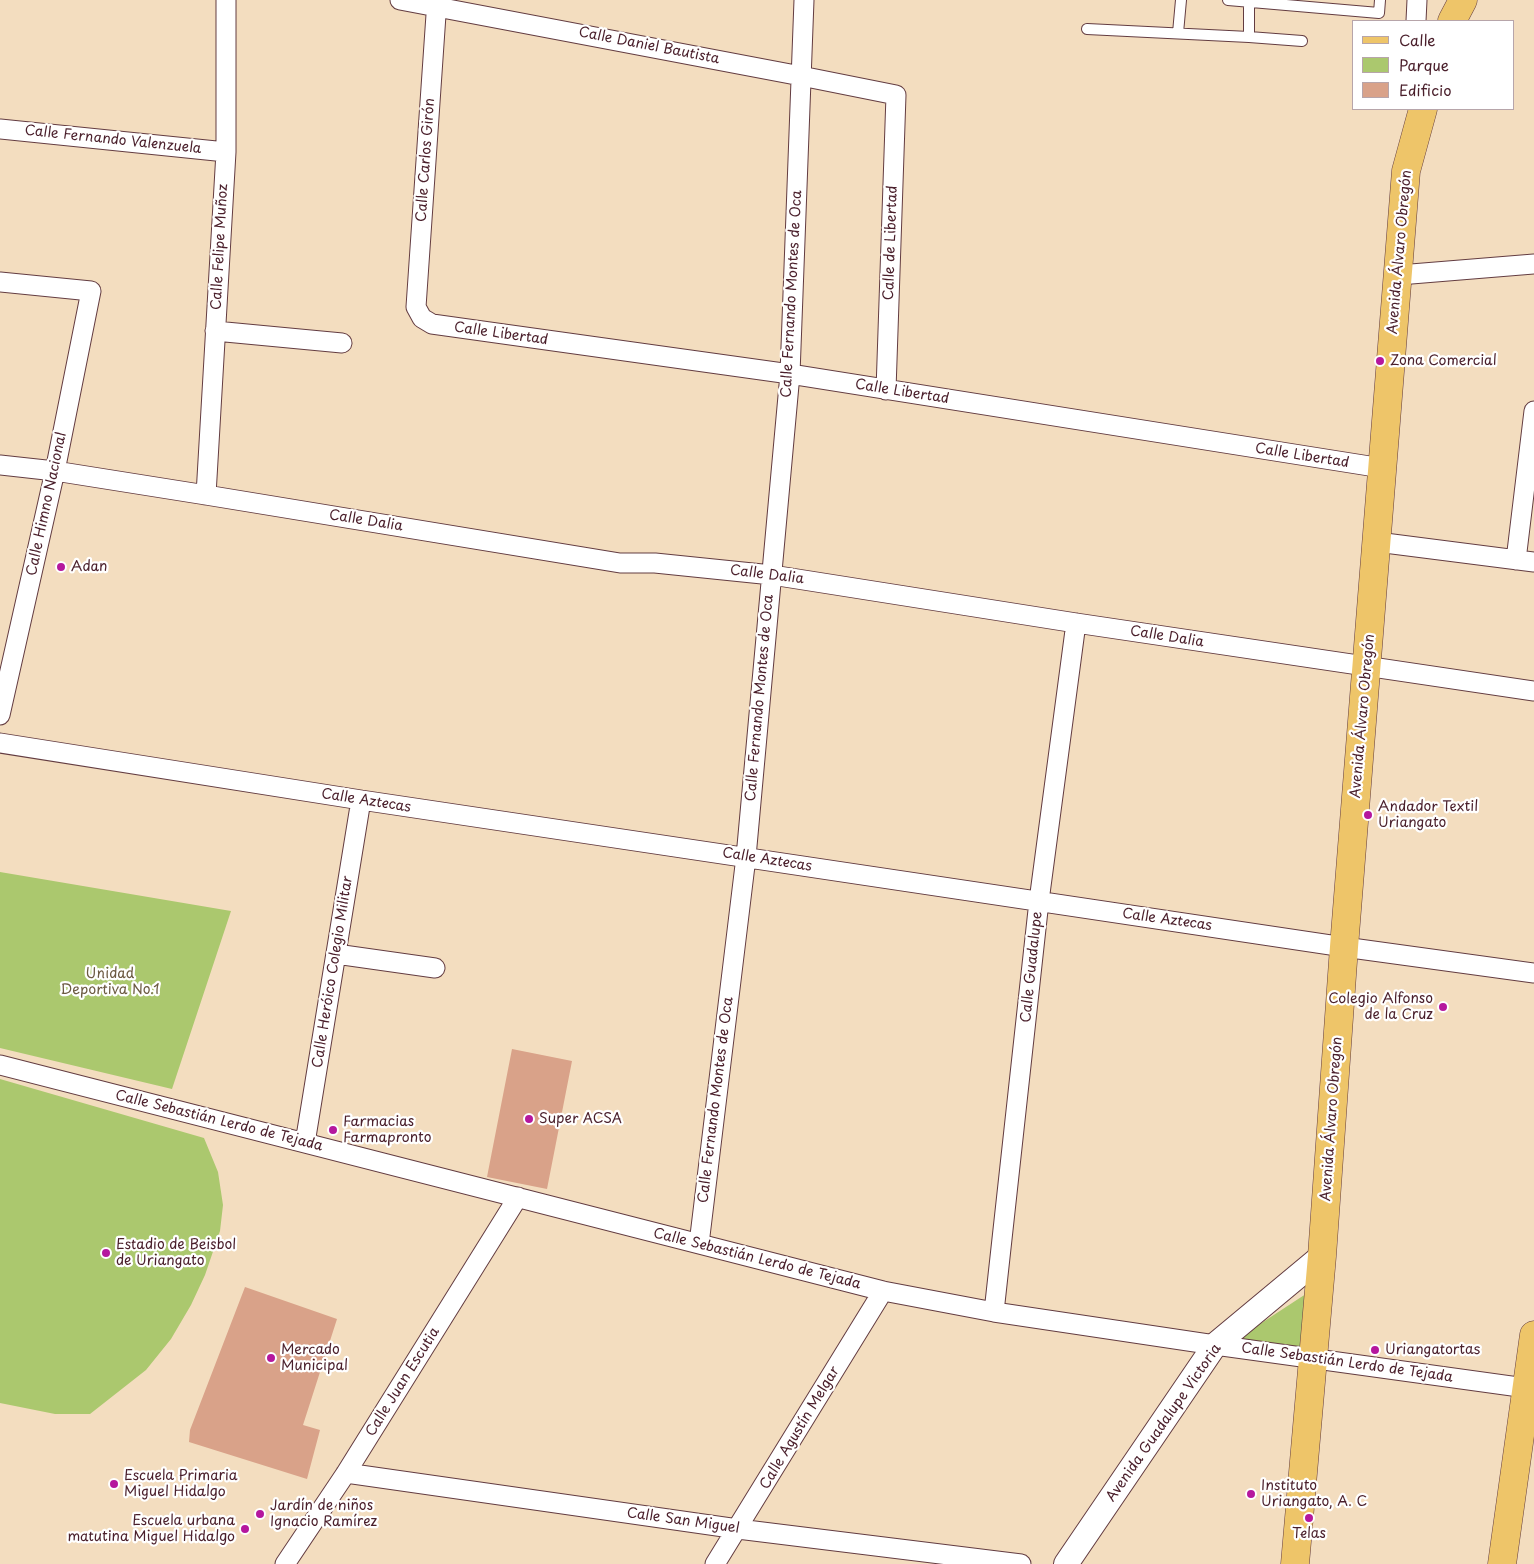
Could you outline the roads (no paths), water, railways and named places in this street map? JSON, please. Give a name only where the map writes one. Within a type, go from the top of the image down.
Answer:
[{"type":"main road","points":[[1453,20],[1463,0]]},
{"type":"main road","name":"Avenida Álvaro Obregón","points":[[1295,1564],[1322,1256],[1344,947],[1406,170],[1423,110]]},
{"type":"main road","points":[[1502,1564],[1530,1388],[1534,1335]]},
{"type":"street","name":"Calle Felipe Muñoz","points":[[206,495],[226,152],[226,0]]},
{"type":"street","name":"Calle Daniel Bautista","points":[[400,0],[436,3],[896,95]]},
{"type":"street","name":"Calle Fernando Montes de Oca","points":[[699,1244],[746,856],[790,374],[804,0]]},
{"type":"street","points":[[1416,20],[1417,0]]},
{"type":"street","name":"Calle Carlos Girón","points":[[422,318],[416,307],[436,3]]},
{"type":"street","name":"Calle de Libertad","points":[[886,390],[896,95]]},
{"type":"street","points":[[1406,170],[1410,110]]},
{"type":"street","name":"Calle Fernando Valenzuela","points":[[0,129],[226,152]]},
{"type":"street","points":[[1398,275],[1534,264]]},
{"type":"street","name":"Calle Himno Nacional","points":[[0,282],[91,291],[55,471],[0,715]]},
{"type":"street","name":"Calle Libertad","points":[[422,318],[432,324],[790,374],[1382,468]]},
{"type":"street","points":[[215,330],[342,343]]},
{"type":"street","points":[[1377,542],[1525,561],[1534,411]]},
{"type":"street","name":"Calle Dalia","points":[[0,464],[206,495],[620,563],[655,563],[772,575],[1076,623],[1534,691]]},
{"type":"street","name":"Calle Guadalupe","points":[[994,1312],[1039,901],[1076,623]]},
{"type":"street","name":"Calle Aztecas","points":[[0,743],[361,800],[746,856],[1344,947],[1534,972]]},
{"type":"street","name":"Calle Heróico Colegio Militar","points":[[304,1143],[361,800]]},
{"type":"street","points":[[336,954],[435,968]]},
{"type":"street","name":"Calle Sebastián Lerdo de Tejada","points":[[0,1065],[883,1291],[994,1312],[1215,1346],[1530,1388]]},
{"type":"street","name":"Calle Juan Escutia","points":[[285,1564],[346,1473],[518,1197]]},
{"type":"street","name":"Avenida Guadalupe Victoria","points":[[1066,1564],[1215,1346],[1322,1256]]},
{"type":"street","name":"Calle Agustín Melgar","points":[[716,1564],[883,1291]]},
{"type":"street","name":"Calle San Miguel","points":[[346,1473],[738,1529],[1021,1564]]},
{"type":"lane","points":[[1178,33],[1181,0]]},
{"type":"lane","points":[[1228,0],[1379,14],[1380,0]]},
{"type":"lane","points":[[1249,2],[1249,37]]},
{"type":"lane","points":[[1087,29],[1302,41]]},
{"type":"place","name":"Zona Comercial","points":[[1380,361]]},
{"type":"place","name":"Adan","points":[[61,567]]},
{"type":"place","name":"Andador Textil Uriangato","points":[[1368,815]]},
{"type":"place","name":"Colegio Alfonso de la Cruz","points":[[1443,1007]]},
{"type":"place","name":"Super ACSA","points":[[529,1119]]},
{"type":"place","name":"Farmacias Farmapronto","points":[[333,1130]]},
{"type":"place","name":"Estadio de Beisbol de Uriangato","points":[[106,1253]]},
{"type":"place","name":"Uriangatortas","points":[[1375,1350]]},
{"type":"place","name":"Mercado Municipal","points":[[271,1358]]},
{"type":"place","name":"Escuela Primaria Miguel Hidalgo","points":[[114,1484]]},
{"type":"place","name":"Instituto Uriangato, A. C","points":[[1251,1494]]},
{"type":"place","name":"Jardín de niños Ignacio Ramírez","points":[[260,1514]]},
{"type":"place","name":"Telas","points":[[1309,1518]]},
{"type":"place","name":"Escuela urbana matutina Miguel Hidalgo","points":[[245,1529]]},
{"type":"park label","name":"Unidad Deportiva No.1","points":[[110,982]]}]
